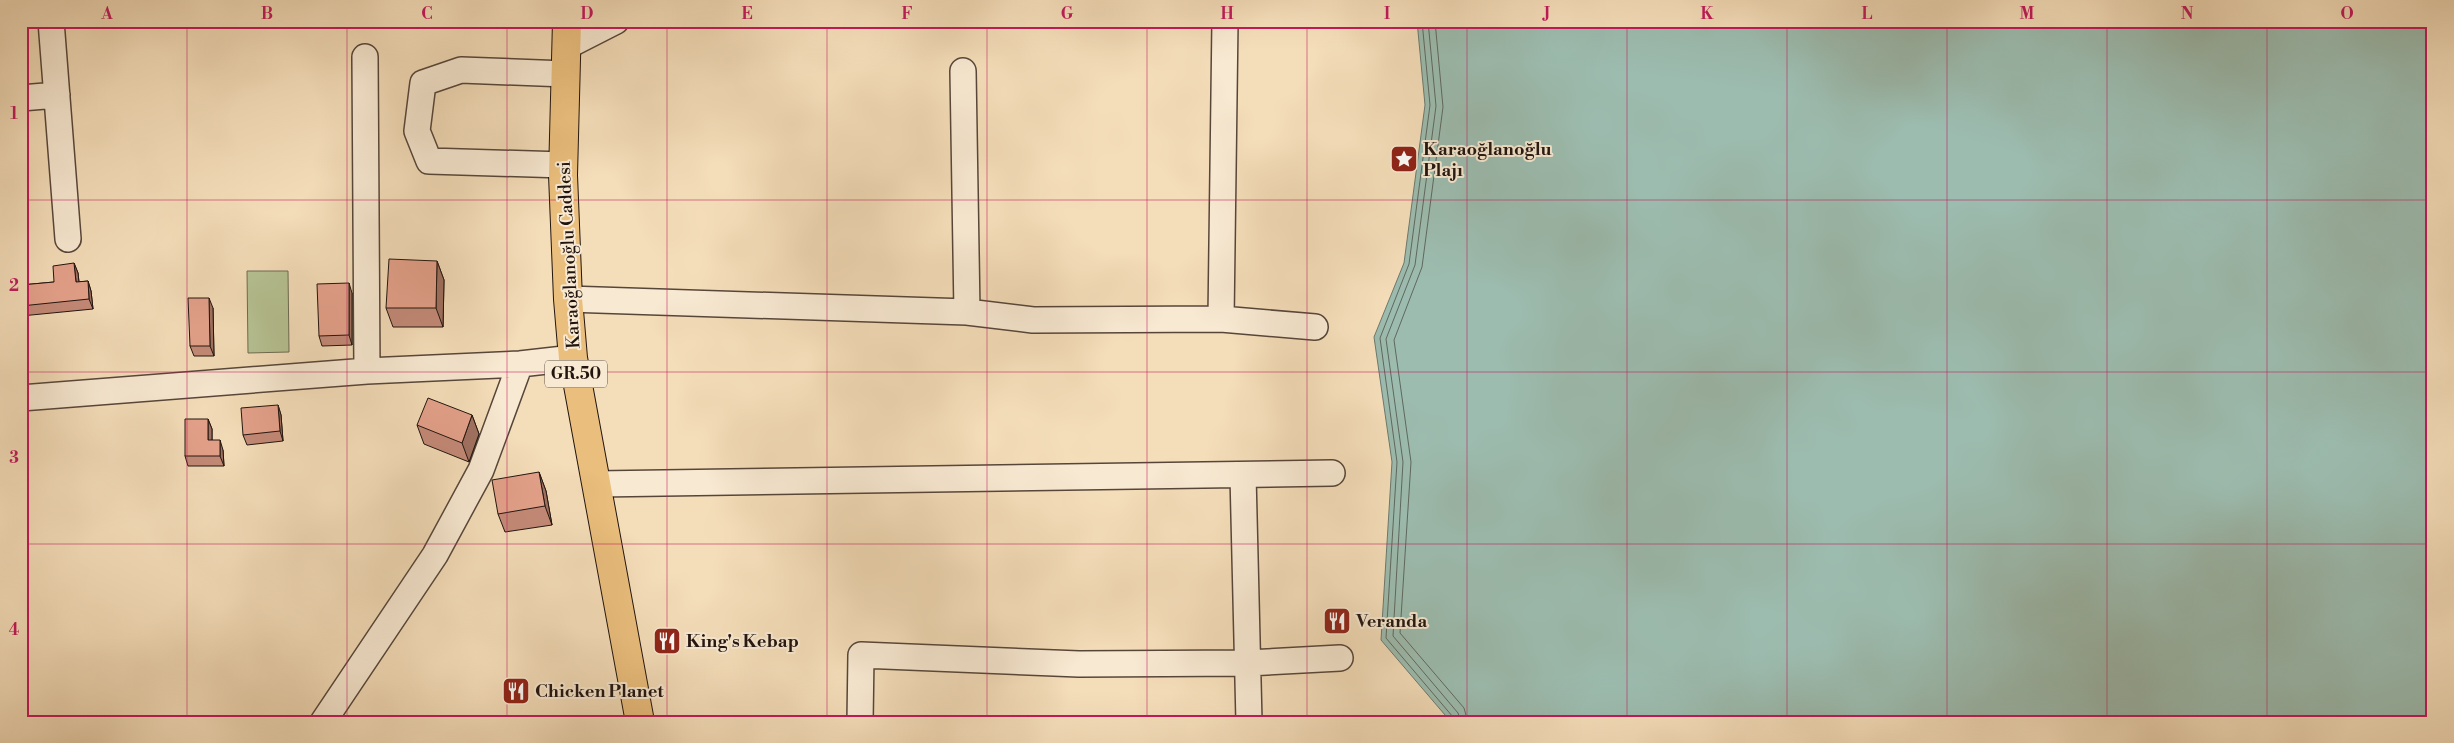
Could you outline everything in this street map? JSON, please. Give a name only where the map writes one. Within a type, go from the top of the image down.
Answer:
[{"type":"main road","name":"Karaoğlanoğlu Caddesi","points":[[567,34],[564,165],[568,299],[574,358],[609,560],[640,722]]},
{"type":"street","points":[[51,21],[68,239]]},
{"type":"street","points":[[567,34],[616,21]]},
{"type":"street","points":[[1222,319],[1225,21]]},
{"type":"street","points":[[365,57],[367,371]]},
{"type":"street","points":[[564,165],[430,161],[417,131],[423,83],[461,70],[566,74]]},
{"type":"street","points":[[963,71],[967,312]]},
{"type":"street","points":[[21,98],[57,95]]},
{"type":"street","points":[[568,299],[967,312],[1032,320],[1222,319],[1315,327]]},
{"type":"street","points":[[21,398],[367,371],[520,364],[574,358]]},
{"type":"street","points":[[323,722],[435,556],[481,470],[520,364]]},
{"type":"street","points":[[597,484],[1332,473]]},
{"type":"street","points":[[1243,475],[1249,722]]},
{"type":"street","points":[[860,722],[861,655],[1079,664],[1248,663],[1340,658]]},
{"type":"green space","points":[[247,271],[288,271],[289,352],[248,353]]},
{"type":"water","points":[[1417,21],[2433,21],[2433,722],[1451,722],[1381,640],[1392,462],[1374,337],[1404,263],[1425,105]]},
{"type":"building","points":[[389,259],[437,261],[436,308],[386,308]]},
{"type":"building","points":[[74,263],[76,282],[88,281],[89,299],[21,306],[21,285],[54,282],[53,266]]},
{"type":"building","points":[[349,283],[349,335],[319,336],[317,284]]},
{"type":"building","points":[[188,298],[209,298],[210,346],[190,346]]},
{"type":"building","points":[[428,398],[472,415],[462,443],[417,425]]},
{"type":"building","points":[[278,405],[280,431],[243,435],[241,408]]},
{"type":"building","points":[[185,419],[208,419],[208,440],[220,440],[220,456],[185,456]]},
{"type":"building","points":[[539,472],[545,506],[498,514],[492,480]]},
{"type":"place","name":"Karaoğlanoğlu Plajı","points":[[1404,159]]},
{"type":"place","name":"Veranda","points":[[1337,621]]},
{"type":"place","name":"King's Kebap","points":[[667,641]]},
{"type":"place","name":"Chicken Planet","points":[[516,691]]}]
